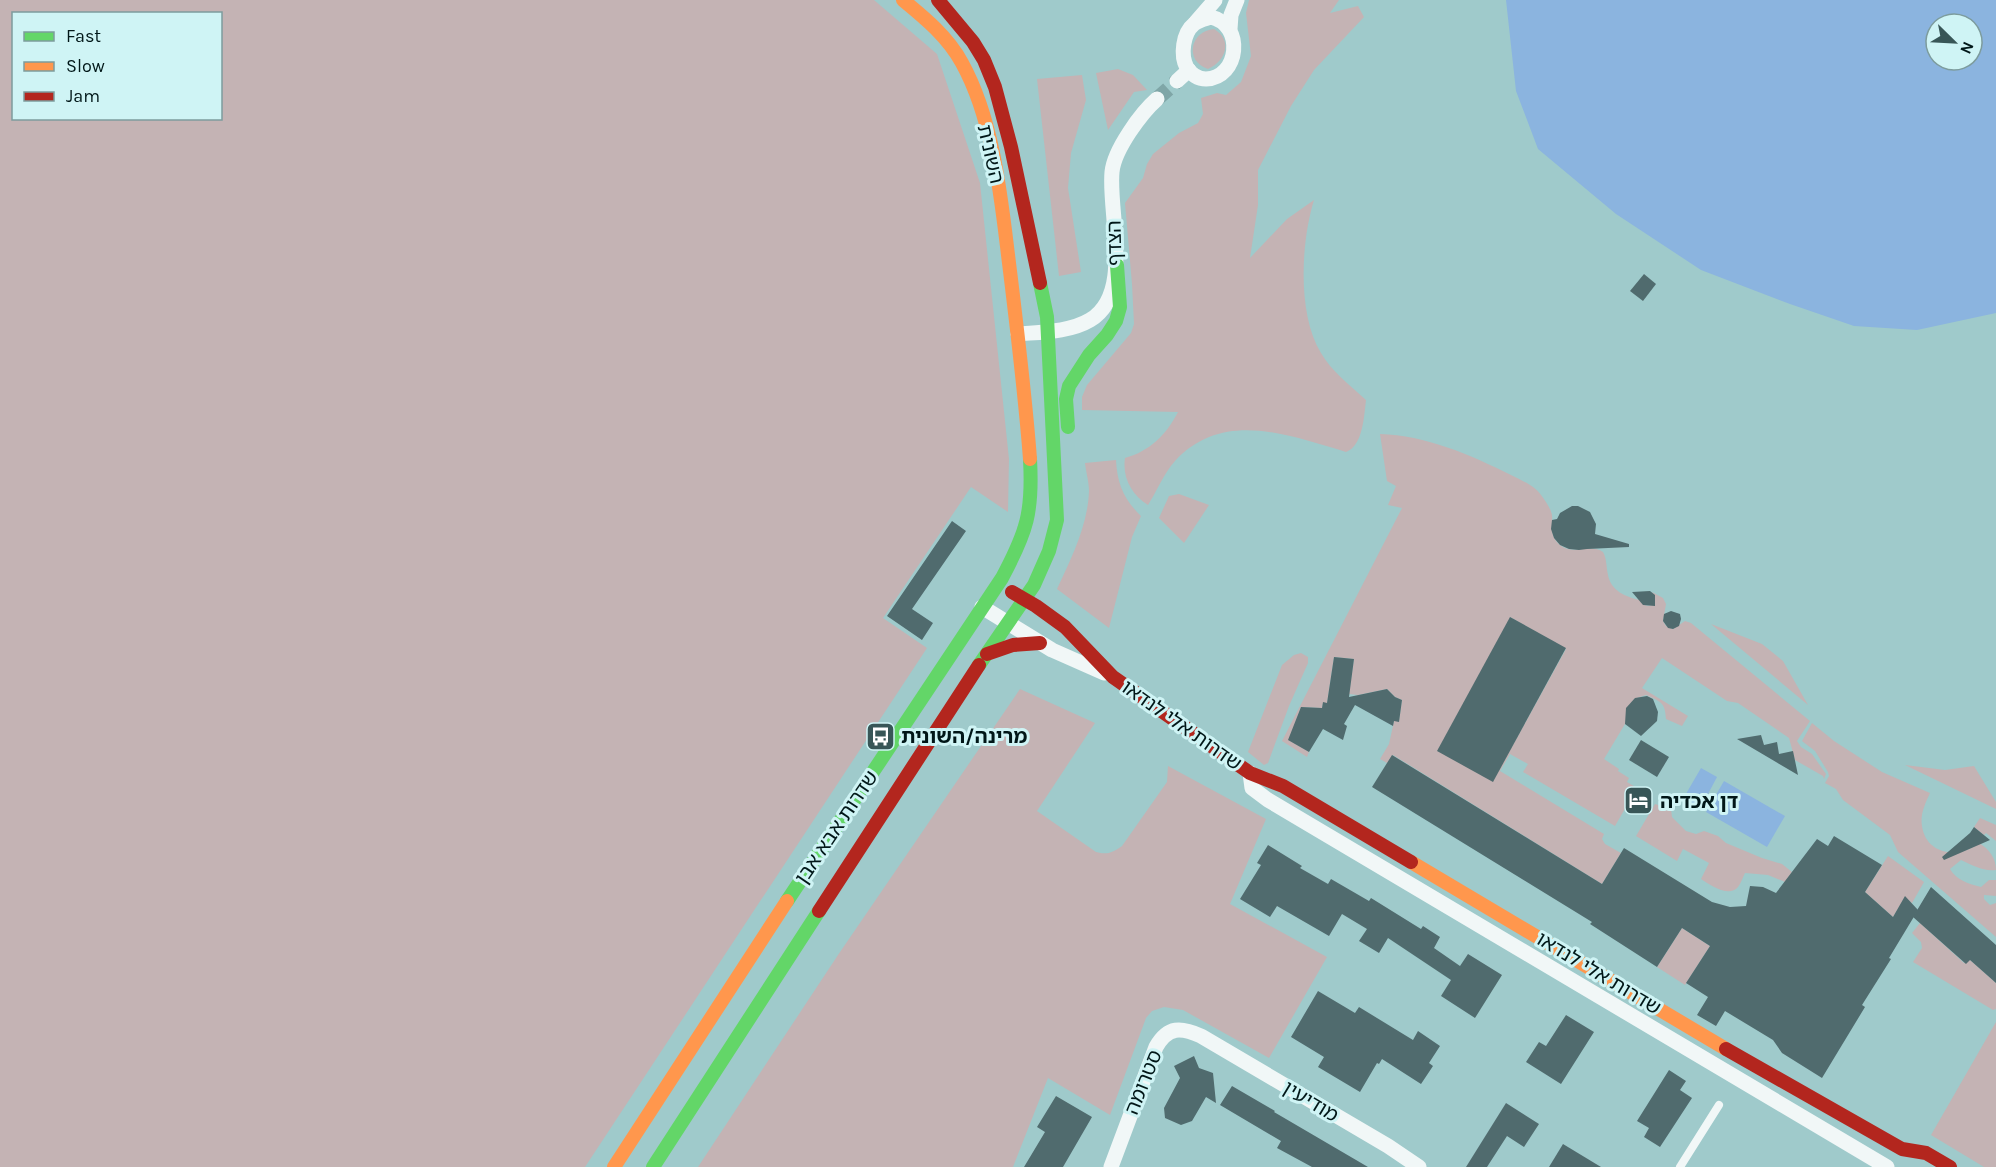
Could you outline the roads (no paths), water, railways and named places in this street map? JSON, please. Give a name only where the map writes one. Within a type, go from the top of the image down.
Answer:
[{"type":"street","name":"השונית","points":[[903,0],[924,17],[952,46],[968,73],[991,147],[1004,212],[1018,334]]},
{"type":"street","name":"השונית","points":[[938,0],[973,42],[995,87],[1021,192],[1047,317],[1046,331]]},
{"type":"street","points":[[1196,22],[1211,18],[1220,19],[1227,24],[1230,30],[1234,44],[1233,55],[1223,73],[1213,78],[1202,79],[1194,76],[1186,67],[1183,54],[1187,33],[1196,22],[1215,0]]},
{"type":"street","points":[[1230,30],[1231,15],[1237,0]]},
{"type":"street","points":[[1177,81],[1189,70]]},
{"type":"street","name":"הצדף","points":[[1018,334],[1046,331],[1087,322],[1096,316],[1110,293],[1117,265],[1112,171],[1127,136],[1148,107],[1157,99]]},
{"type":"street","points":[[1068,435],[1066,399],[1069,386],[1089,355],[1107,335],[1118,314],[1120,307],[1117,265]]},
{"type":"street","name":"שדרות אבא אבן","points":[[653,1167],[1036,581],[1049,551],[1058,520],[1046,331]]},
{"type":"street","name":"שדרות אבא אבן","points":[[614,1167],[998,584],[1018,547],[1028,519],[1030,490],[1018,334]]},
{"type":"street","points":[[1058,520],[1068,478]]},
{"type":"street","points":[[1036,581],[1045,613]]},
{"type":"street","name":"שדרות אלי לנדאו","points":[[998,584],[1065,627],[1113,677]]},
{"type":"street","name":"שדרות אלי לנדאו","points":[[982,607],[1052,651],[1113,677],[1215,747],[1250,774],[1283,786],[1794,1089],[1902,1149],[1926,1153],[1950,1167]]},
{"type":"street","points":[[987,654],[1008,644],[1040,643]]},
{"type":"street","name":"שדרות אלי לנדאו","points":[[1250,774],[1252,788],[1268,800],[1887,1167]]},
{"type":"street","name":"סטרומה","points":[[1110,1167],[1159,1041],[1177,1030],[1186,1029],[1201,1036]]},
{"type":"street","name":"מודיעין","points":[[1201,1036],[1378,1140],[1419,1167]]},
{"type":"lane","points":[[1680,1167],[1719,1105]]},
{"type":"water","points":[[1506,0],[1996,0],[1996,313],[1917,330],[1854,326],[1790,304],[1701,270],[1616,214],[1538,149],[1516,91]]},
{"type":"water","points":[[1701,768],[1717,777],[1700,809],[1683,799]]},
{"type":"water","points":[[1724,781],[1785,816],[1767,847],[1706,812]]},
{"type":"tunnel","points":[[1157,99],[1177,81]]},
{"type":"place","name":"מרינה/השונית","points":[[880,736]]},
{"type":"place","name":"דן אכדיה","points":[[1639,801]]}]
